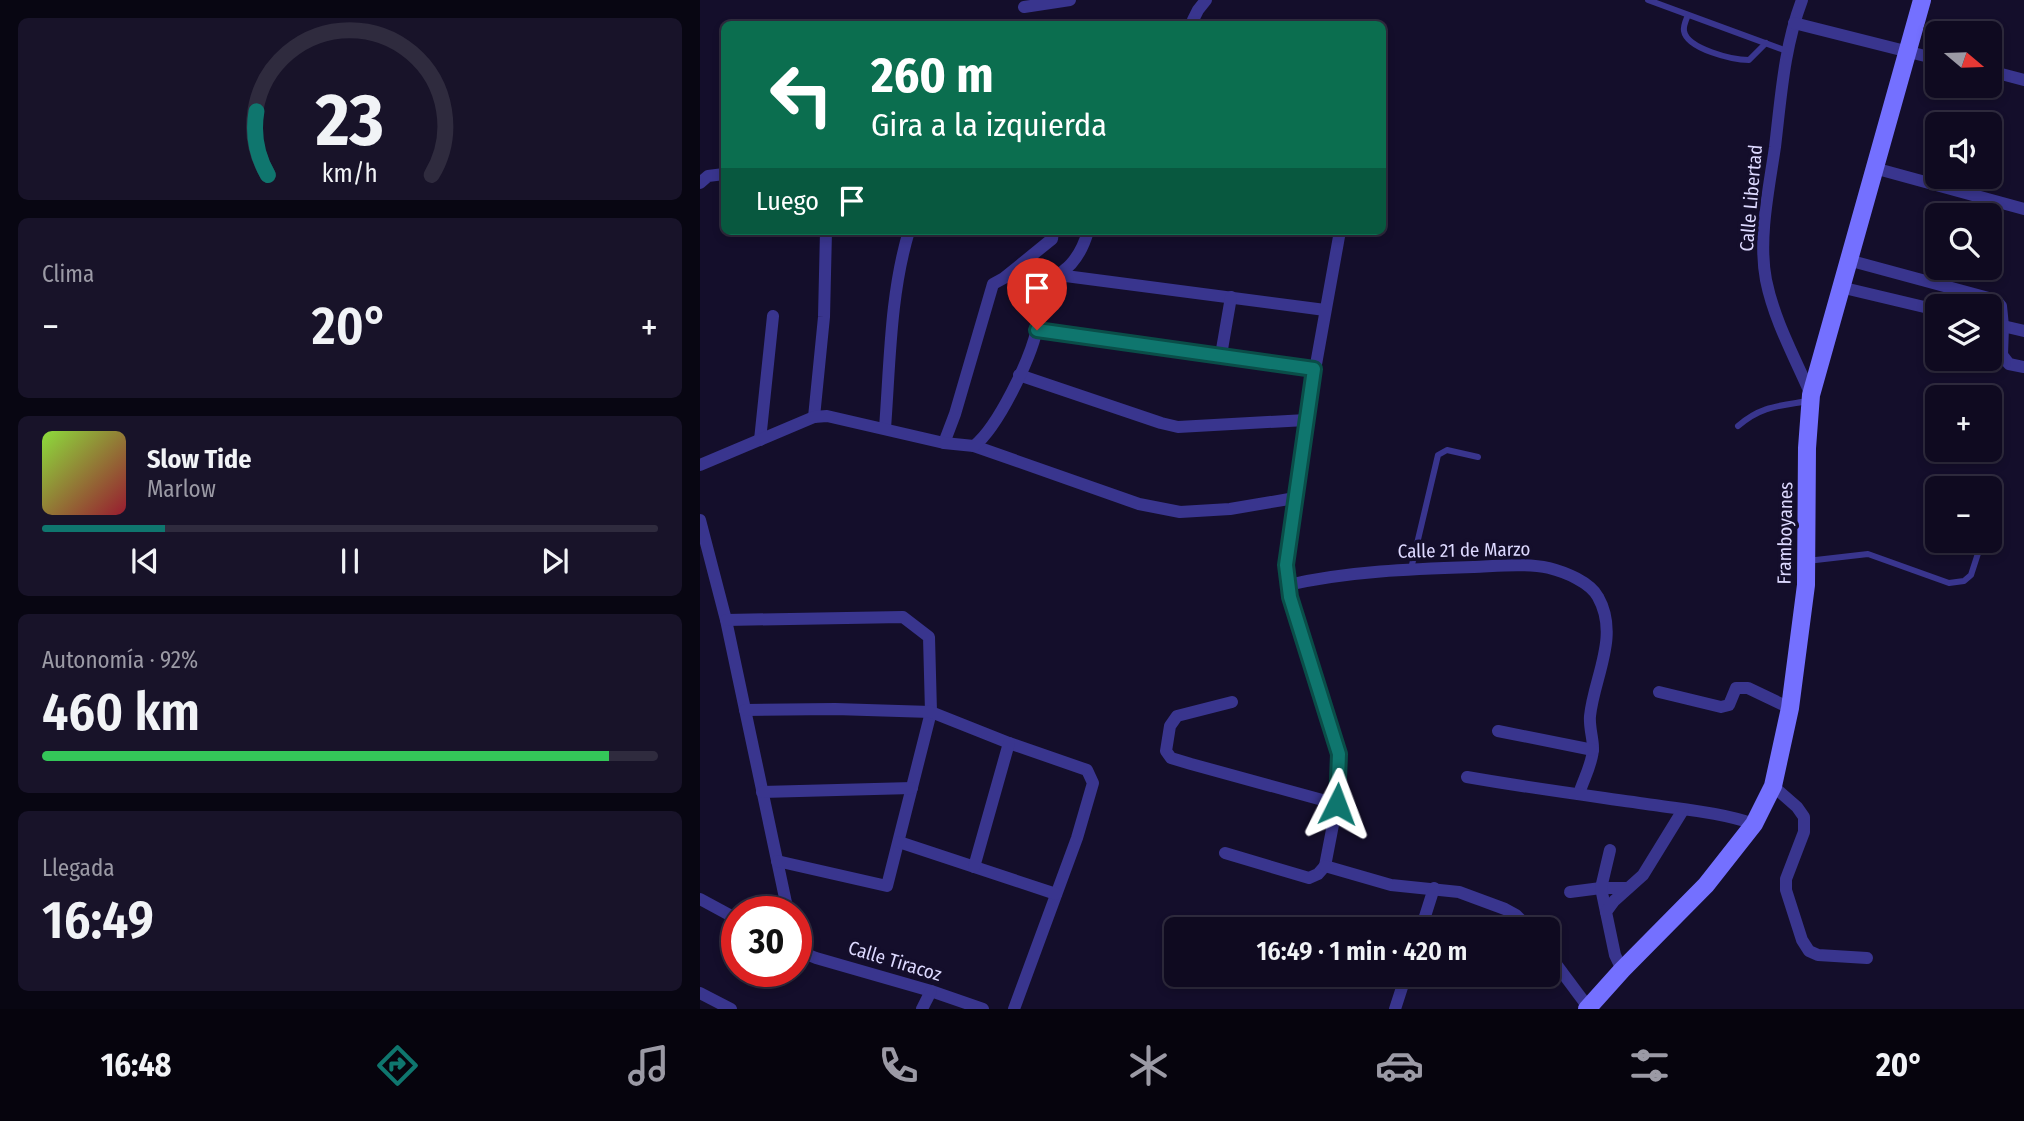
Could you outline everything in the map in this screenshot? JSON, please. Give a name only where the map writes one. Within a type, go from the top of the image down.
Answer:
[{"type":"main road","name":"Framboyanes","points":[[1588,1008],[1706,885],[1755,824],[1773,786],[1790,708],[1806,585],[1810,398],[1922,0]]},
{"type":"street","points":[[1024,7],[1070,0]]},
{"type":"street","points":[[1193,21],[1206,0]]},
{"type":"street","name":"Calle Libertad","points":[[1802,0],[1787,51],[1764,241],[1765,276],[1771,301],[1810,398]]},
{"type":"street","points":[[1794,23],[1925,56]]},
{"type":"street","points":[[2002,74],[2024,80]]},
{"type":"street","points":[[1874,168],[2024,209]]},
{"type":"street","points":[[700,183],[708,176],[721,174]]},
{"type":"street","points":[[814,417],[824,317],[826,235]]},
{"type":"street","points":[[885,428],[896,296],[908,235]]},
{"type":"street","points":[[944,443],[993,284],[1023,263],[1052,239],[1052,235]]},
{"type":"street","points":[[974,446],[992,425],[1019,375],[1037,330],[1048,287],[1072,263],[1087,235]]},
{"type":"street","points":[[1225,853],[1309,878],[1318,874],[1325,866],[1337,804],[1339,754],[1290,597],[1286,565],[1314,369],[1339,235]]},
{"type":"street","points":[[1848,260],[1996,300],[2001,306],[2002,355],[2009,364],[2024,368]]},
{"type":"street","points":[[1023,263],[1058,275],[1325,310]]},
{"type":"street","points":[[1840,287],[1925,307]]},
{"type":"street","points":[[1221,355],[1231,297]]},
{"type":"street","points":[[760,440],[773,316]]},
{"type":"street","points":[[2003,326],[2024,331]]},
{"type":"street","points":[[1037,330],[1314,369]]},
{"type":"street","points":[[1019,375],[1178,427],[1306,420]]},
{"type":"street","points":[[700,465],[814,417],[835,417],[944,443],[974,446],[1139,504],[1180,512],[1230,509],[1295,498]]},
{"type":"street","points":[[700,520],[726,620],[784,896]]},
{"type":"street","name":"Calle 21 de Marzo","points":[[1289,585],[1326,576],[1411,569],[1522,565],[1565,573],[1588,586],[1597,594],[1608,629],[1590,718],[1593,750],[1579,794]]},
{"type":"street","points":[[726,620],[903,617],[929,636],[931,712],[887,886],[776,861]]},
{"type":"street","points":[[1659,692],[1721,707],[1729,705],[1736,688],[1748,688],[1790,708]]},
{"type":"street","points":[[1232,702],[1177,716],[1170,726],[1166,751],[1171,758],[1337,804]]},
{"type":"street","points":[[745,710],[931,712],[1087,770],[1093,783],[1077,838],[1014,1009]]},
{"type":"street","points":[[1497,732],[1593,750]]},
{"type":"street","points":[[974,867],[1009,743]]},
{"type":"street","points":[[1467,777],[1553,792],[1710,813],[1755,824]]},
{"type":"street","points":[[1773,786],[1797,807],[1804,817],[1804,832],[1786,879],[1786,890],[1802,940],[1809,951],[1818,955],[1867,958]]},
{"type":"street","points":[[762,792],[912,788]]},
{"type":"street","points":[[1606,912],[1643,875],[1682,810]]},
{"type":"street","points":[[899,842],[1056,894]]},
{"type":"street","points":[[1610,850],[1601,888],[1615,955],[1622,971]]},
{"type":"street","points":[[1325,866],[1391,885],[1459,892],[1505,909],[1518,917]]},
{"type":"street","points":[[1425,917],[1434,888]]},
{"type":"street","points":[[1570,892],[1628,888]]},
{"type":"street","points":[[701,898],[721,910]]},
{"type":"street","name":"Calle Tiracoz","points":[[812,956],[983,1009]]},
{"type":"street","points":[[1560,970],[1588,1008]]},
{"type":"street","points":[[1395,1009],[1402,987]]},
{"type":"street","points":[[922,1009],[931,991]]},
{"type":"street","points":[[700,993],[732,1009]]},
{"type":"lane","points":[[1648,0],[1787,51]]},
{"type":"lane","points":[[1688,15],[1683,29],[1687,39],[1701,48],[1734,60],[1749,60],[1766,43]]},
{"type":"lane","points":[[1738,426],[1751,415],[1810,398]]},
{"type":"lane","points":[[1411,569],[1438,455],[1447,450],[1478,457]]},
{"type":"lane","points":[[1806,561],[1868,554],[1949,583],[1964,580],[1971,575],[1978,553]]},
{"type":"route","points":[[1037,330],[1314,369],[1286,565],[1290,597],[1339,754],[1337,804]]}]
